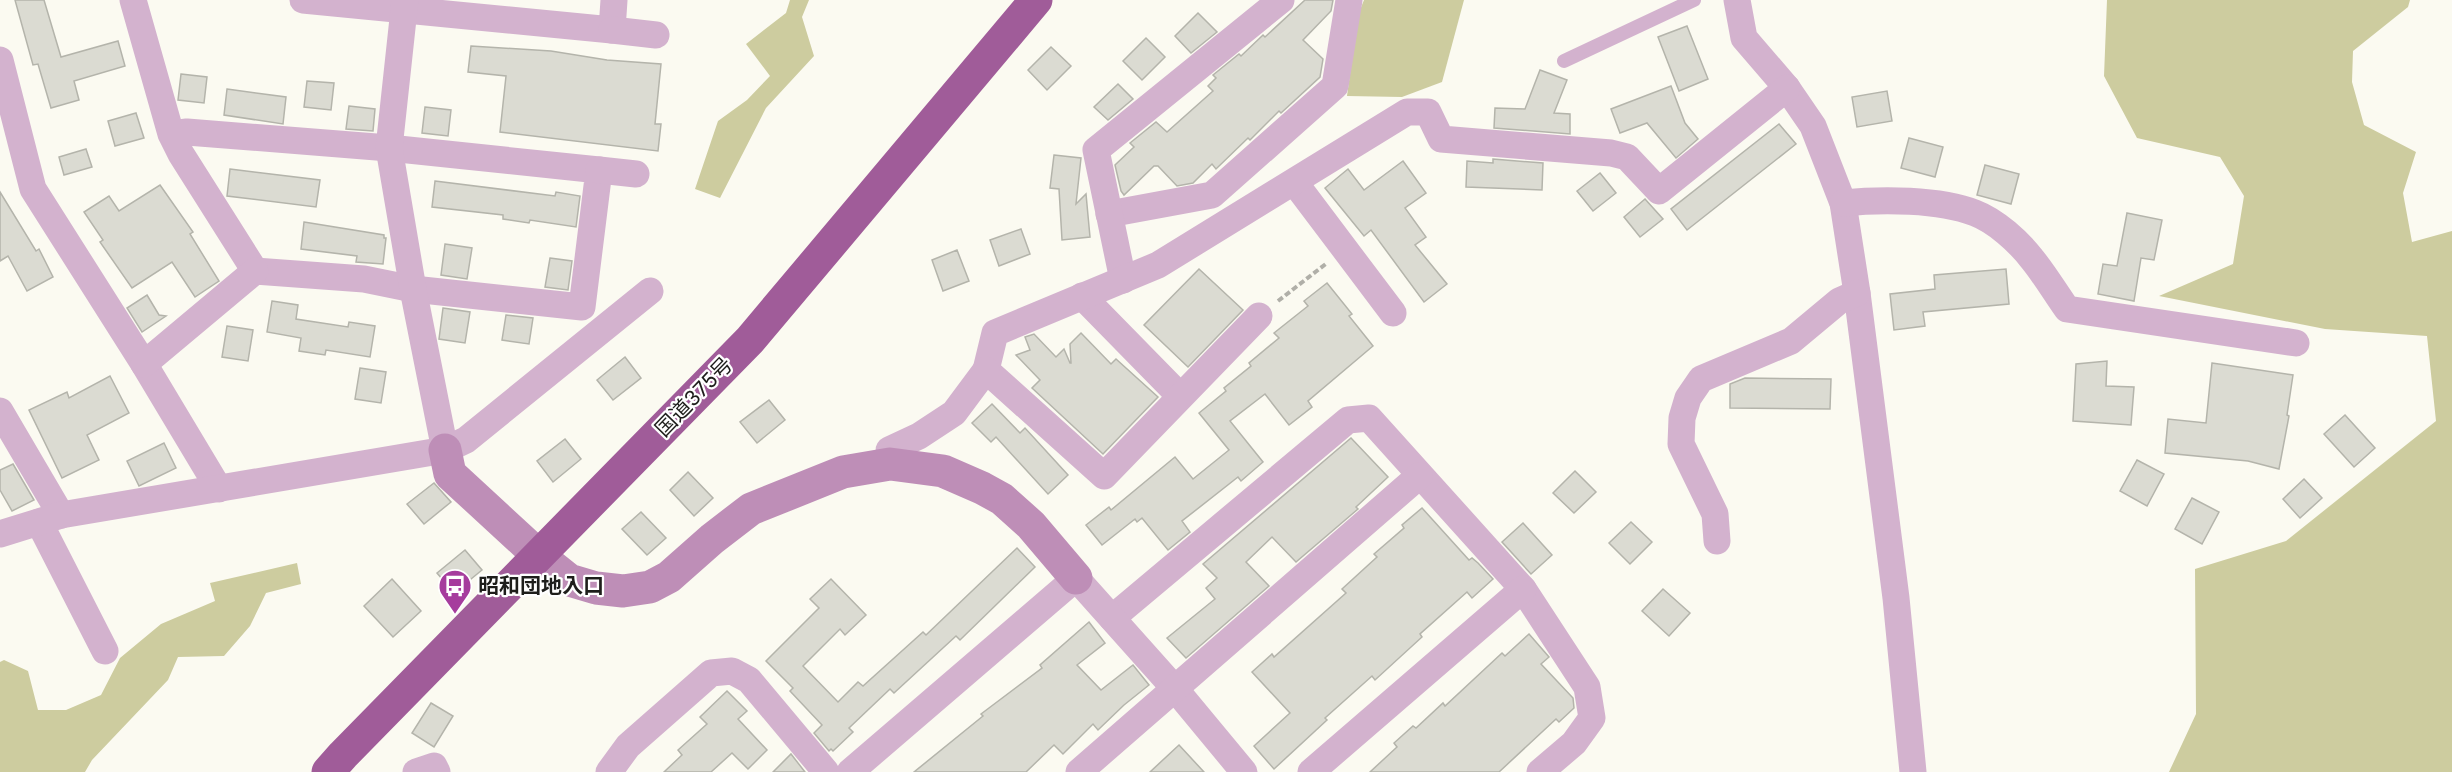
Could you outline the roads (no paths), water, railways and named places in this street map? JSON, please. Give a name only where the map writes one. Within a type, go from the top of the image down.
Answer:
[{"type":"highway","name":"国道375号","points":[[328,772],[750,339],[1036,0]]},
{"type":"street","points":[[133,0],[171,134],[181,154],[255,272]]},
{"type":"street","points":[[303,0],[405,4],[656,35]]},
{"type":"street","points":[[612,30],[614,0]]},
{"type":"street","points":[[1123,280],[1096,150],[1281,0]]},
{"type":"street","points":[[1109,214],[1212,195],[1335,86],[1349,0]]},
{"type":"street","points":[[1737,0],[1744,38],[1787,88],[1813,126],[1843,203],[1857,293],[1896,598],[1913,772]]},
{"type":"street","points":[[405,4],[389,148],[413,289],[450,474],[539,556],[570,580],[596,588],[623,591],[650,587],[669,577],[712,539],[751,509],[843,472],[890,464],[943,471],[982,488],[1002,500],[1032,525],[1176,690],[1244,772]]},
{"type":"street","points":[[0,60],[33,189],[144,364],[219,489]]},
{"type":"street","points":[[890,464],[889,450],[919,436],[954,413],[986,370],[994,333],[1158,266],[1407,112],[1428,112],[1441,139],[1611,153],[1627,157],[1659,191],[1787,88]]},
{"type":"street","points":[[171,134],[187,132],[389,148],[636,174]]},
{"type":"street","points":[[144,364],[255,272],[364,279],[413,289],[582,307],[599,170]]},
{"type":"street","points":[[1295,183],[1393,313]]},
{"type":"street","points":[[1843,203],[1877,199],[1945,206],[1975,213],[2012,239],[2032,258],[2067,309],[2296,343]]},
{"type":"street","points":[[0,534],[50,518],[445,450],[466,440],[650,291]]},
{"type":"street","points":[[1717,541],[1715,514],[1681,444],[1682,418],[1688,398],[1701,379],[1791,341],[1839,301],[1857,293]]},
{"type":"street","points":[[1082,296],[1180,396]]},
{"type":"street","points":[[986,370],[1104,476],[1259,316]]},
{"type":"street","points":[[0,411],[50,518],[105,651]]},
{"type":"street","points":[[1113,618],[1348,420],[1370,418],[1419,476],[1523,589],[1587,687],[1592,718],[1574,742],[1540,772]]},
{"type":"street","points":[[1079,772],[1176,690],[1419,476]]},
{"type":"street","points":[[850,772],[1076,578]]},
{"type":"street","points":[[1311,772],[1523,589]]},
{"type":"street","points":[[609,772],[628,746],[711,673],[732,670],[749,680],[826,772]]},
{"type":"street","points":[[416,772],[434,766],[437,772]]},
{"type":"lane","points":[[1563,61],[1694,0]]},
{"type":"place","name":"昭和団地入口","points":[[455,615]]}]
